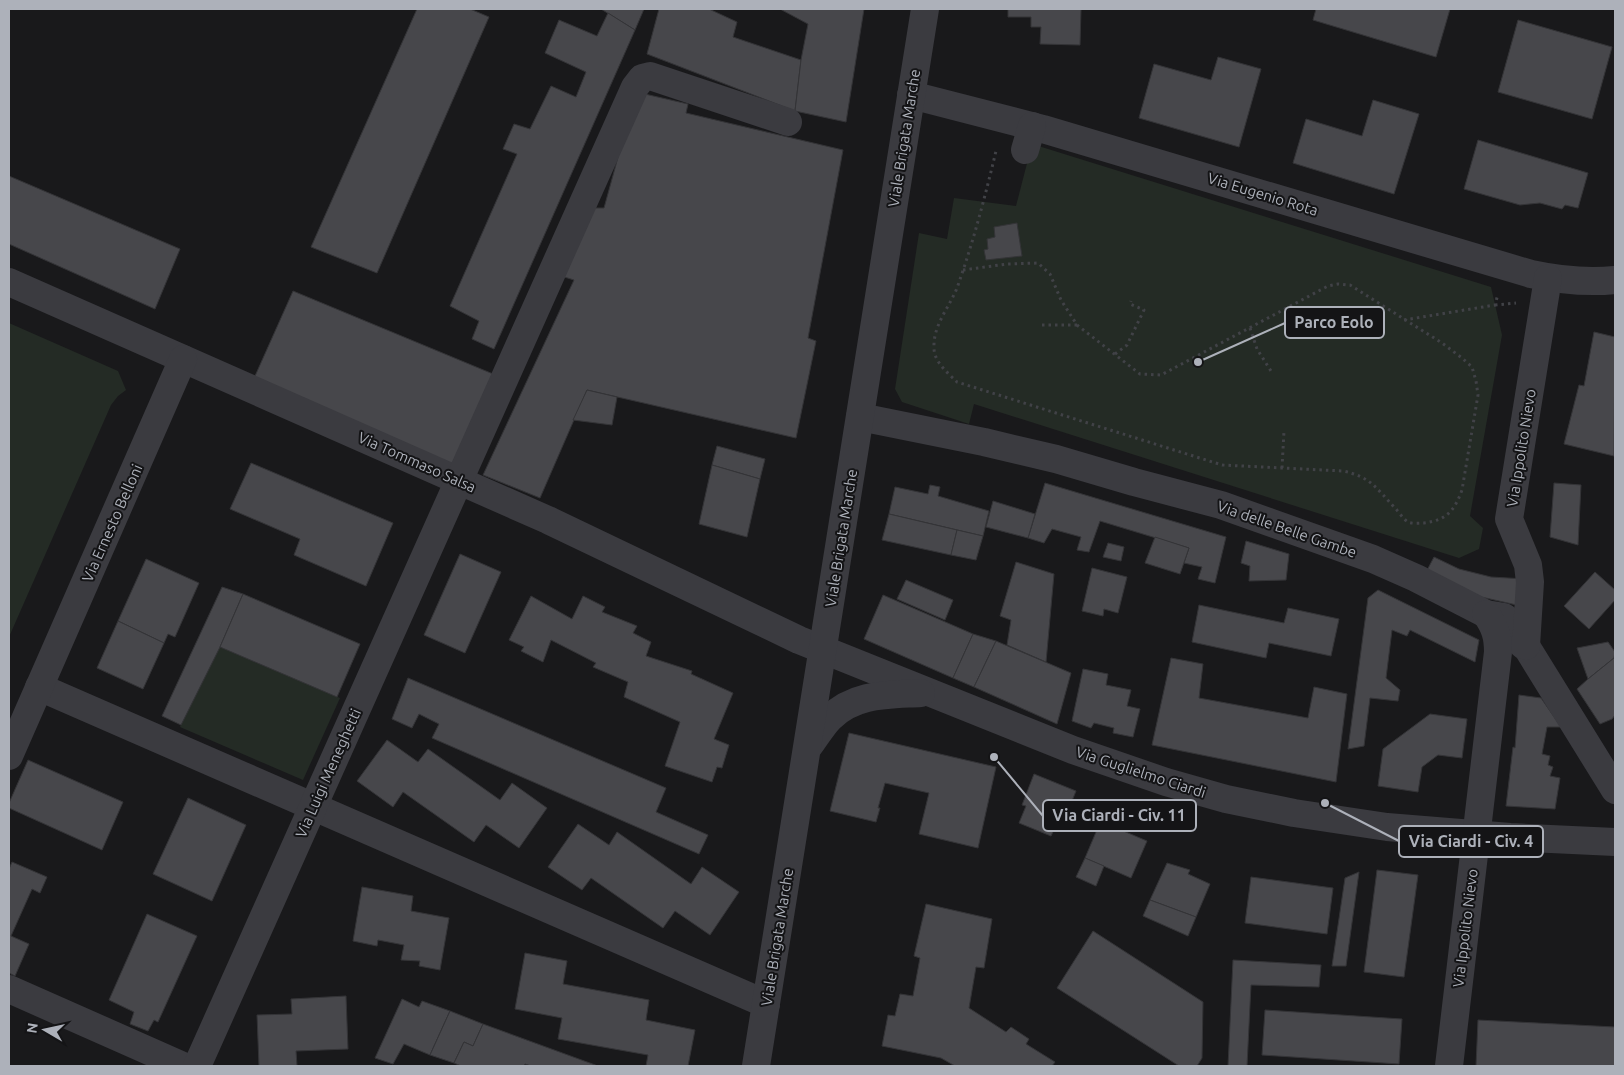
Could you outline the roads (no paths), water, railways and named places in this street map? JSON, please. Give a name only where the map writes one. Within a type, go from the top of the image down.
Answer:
[{"type":"street","name":"Viale Brigata Marche","points":[[756,1066],[925,9]]},
{"type":"street","name":"Via Luigi Meneghetti","points":[[197,1066],[635,86],[642,78],[650,76],[788,122]]},
{"type":"street","name":"Via Eugenio Rota","points":[[911,95],[1028,138],[1548,278],[1581,282],[1615,280]]},
{"type":"street","name":"Via Ippolito Nievo","points":[[1526,646],[1530,582],[1528,565],[1509,519],[1548,278]]},
{"type":"street","name":"Via Tommaso Salsa","points":[[9,282],[460,480],[822,649]]},
{"type":"street","name":"Via Ernesto Belloni","points":[[9,756],[183,359]]},
{"type":"street","name":"Via delle Belle Gambe","points":[[860,417],[984,442],[1056,459],[1221,505],[1373,559],[1416,578],[1486,614],[1504,617],[1522,634],[1526,646],[1615,790]]},
{"type":"street","name":"Via Ippolito Nievo","points":[[1449,1066],[1498,652],[1498,638],[1495,626],[1486,614]]},
{"type":"street","points":[[1498,652],[1508,645],[1526,646]]},
{"type":"street","name":"Via Guglielmo Ciardi","points":[[822,649],[1073,750],[1166,782],[1226,799],[1294,814],[1388,827],[1510,837],[1615,842]]},
{"type":"street","points":[[39,687],[766,1004]]},
{"type":"street","points":[[806,749],[829,719],[840,709],[854,701],[869,697],[928,692]]},
{"type":"street","points":[[9,989],[184,1066]]},
{"type":"place","name":"Parco Eolo","points":[[1198,362]]},
{"type":"place","name":"Via Ciardi - Civ. 11","points":[[994,757]]},
{"type":"place","name":"Via Ciardi - Civ. 4","points":[[1325,803]]}]
